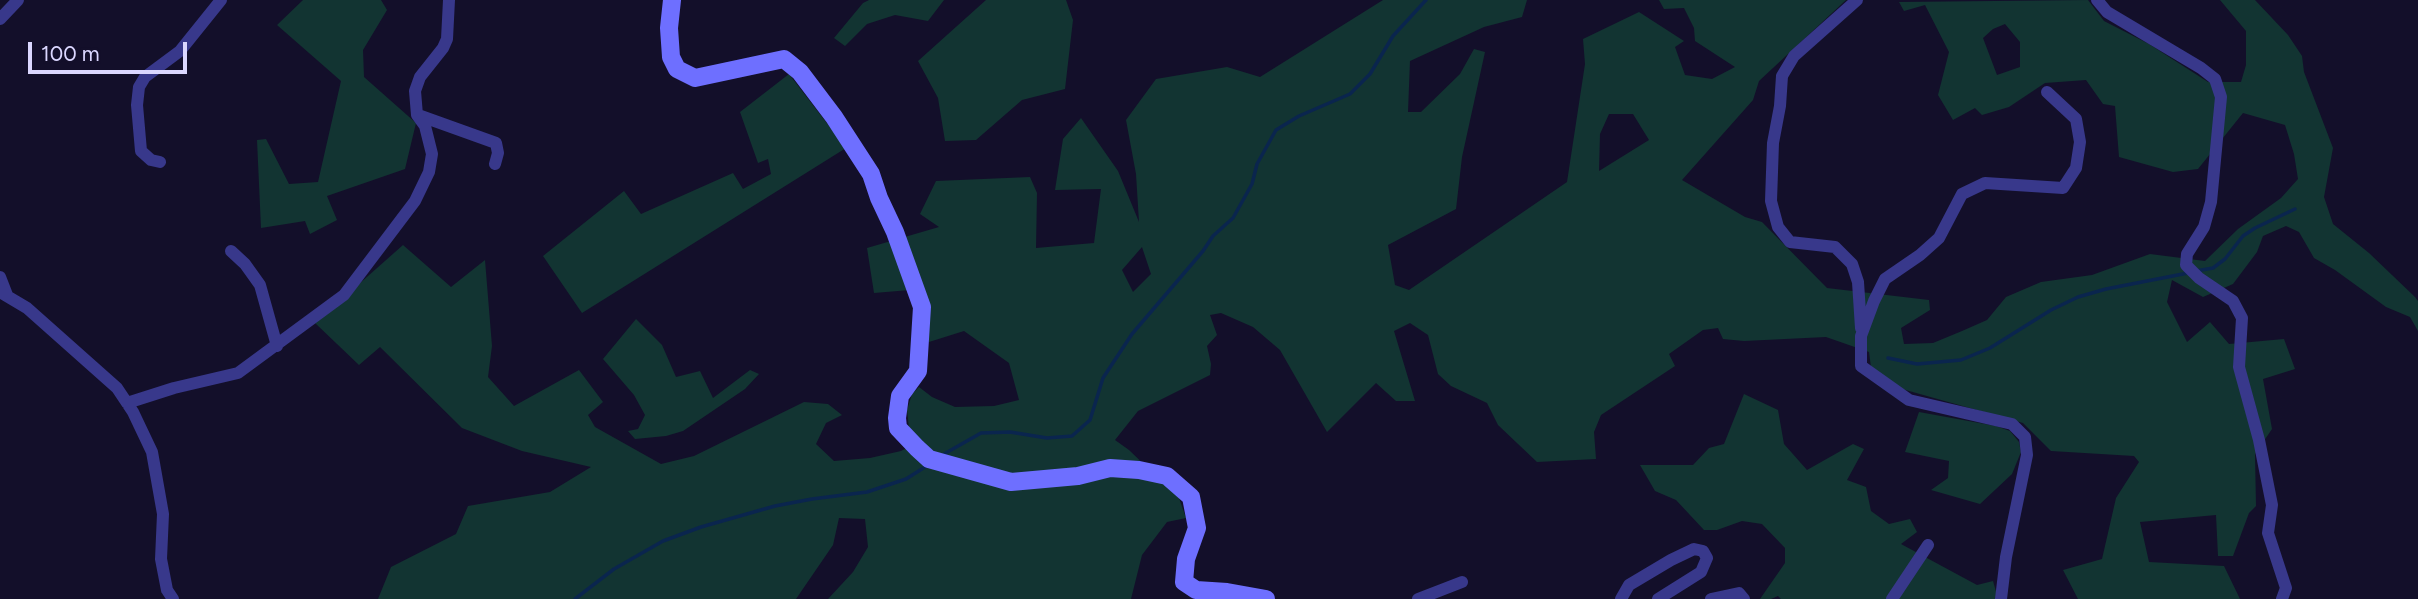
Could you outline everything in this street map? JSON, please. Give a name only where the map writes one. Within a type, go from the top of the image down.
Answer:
[{"type":"street","points":[[0,19],[18,0]]},
{"type":"street","points":[[159,162],[151,160],[141,151],[137,114],[139,87],[145,77],[180,51],[221,0]]},
{"type":"street","points":[[127,403],[174,388],[238,373],[344,295],[415,201],[429,172],[432,154],[425,126],[417,115],[415,90],[420,77],[447,39],[449,0]]},
{"type":"street","points":[[672,0],[669,28],[671,57],[677,69],[695,78],[784,59],[800,72],[834,117],[871,174],[922,307],[918,371],[900,396],[897,418],[898,428],[917,448],[929,459],[1011,482],[1078,476],[1110,468],[1139,470],[1167,477],[1191,498],[1198,528],[1186,559],[1184,582],[1196,590],[1266,599]]},
{"type":"street","points":[[1857,0],[1794,57],[1782,76],[1773,143],[1771,201],[1778,227],[1790,242],[1835,247],[1852,264],[1858,282],[1861,366],[1909,400],[2012,424],[2025,437],[2027,455],[2006,557],[2001,599]]},
{"type":"street","points":[[2097,0],[2107,12],[2201,68],[2214,79],[2221,97],[2211,202],[2204,227],[2187,254],[2186,265],[2199,278],[2233,301],[2242,318],[2239,367],[2259,440],[2272,505],[2268,533],[2286,588],[2282,599]]},
{"type":"street","points":[[1861,335],[1885,279],[1939,238],[1962,194],[1985,183],[2063,188],[2076,168],[2080,142],[2076,119],[2047,92]]},
{"type":"street","points":[[417,115],[496,143],[498,153],[495,164]]},
{"type":"street","points":[[231,251],[245,264],[260,285],[277,346]]},
{"type":"street","points":[[0,277],[3,293],[27,308],[117,388],[127,403],[152,452],[163,514],[160,559],[167,590],[173,599]]},
{"type":"street","points":[[1892,599],[1928,545]]},
{"type":"street","points":[[1621,599],[1629,586],[1671,560],[1694,549],[1703,551],[1707,558],[1701,572],[1658,599]]},
{"type":"street","points":[[1418,599],[1462,582]]},
{"type":"street","points":[[1711,599],[1739,593],[1744,599]]},
{"type":"green space","points":[[303,0],[381,0],[387,10],[363,50],[364,77],[416,123],[405,169],[327,196],[337,220],[310,234],[305,221],[261,228],[257,140],[266,139],[289,184],[318,182],[341,81],[277,25]]},
{"type":"green space","points":[[869,0],[944,0],[928,21],[895,15],[867,24],[845,46],[834,38],[863,3]]},
{"type":"green space","points":[[986,0],[1066,0],[1073,20],[1065,89],[1022,100],[976,140],[945,141],[938,98],[918,61]]},
{"type":"green space","points":[[1383,0],[1527,0],[1522,17],[1484,27],[1410,61],[1408,112],[1421,112],[1460,74],[1474,49],[1485,52],[1462,157],[1456,209],[1388,245],[1395,285],[1409,290],[1567,182],[1585,64],[1583,39],[1639,12],[1684,41],[1675,47],[1685,75],[1712,79],[1735,67],[1695,41],[1694,28],[1684,8],[1664,9],[1659,0],[1846,0],[1759,81],[1753,100],[1682,180],[1745,217],[1762,222],[1827,288],[1929,300],[1930,310],[1901,328],[1904,344],[1933,343],[1987,320],[2006,297],[2041,282],[2092,275],[2150,254],[2205,261],[2238,229],[2281,198],[2298,179],[2285,125],[2243,113],[2198,169],[2173,172],[2119,157],[2115,106],[2103,104],[2086,80],[2045,83],[2009,107],[1982,115],[1975,108],[1953,120],[1938,95],[1949,52],[1925,5],[1904,11],[1899,2],[2088,0],[2104,21],[2149,44],[2208,82],[2241,82],[2246,65],[2246,31],[2220,0],[2255,0],[2288,35],[2302,56],[2304,72],[2333,148],[2324,197],[2333,224],[2369,253],[2415,297],[2418,301],[2418,331],[2410,317],[2386,307],[2314,258],[2299,232],[2286,226],[2263,236],[2257,252],[2233,284],[2203,297],[2172,280],[2167,302],[2187,342],[2210,322],[2229,344],[2284,339],[2295,369],[2263,379],[2272,429],[2255,454],[2256,506],[2249,513],[2233,556],[2218,556],[2216,515],[2140,522],[2149,562],[2224,566],[2240,599],[2078,599],[2063,570],[2102,559],[2116,498],[2139,462],[2134,456],[2051,451],[2023,423],[1902,389],[1871,367],[1869,352],[1826,337],[1744,341],[1723,339],[1718,328],[1703,330],[1669,354],[1675,366],[1601,415],[1594,432],[1596,459],[1537,462],[1498,425],[1487,403],[1451,386],[1438,374],[1428,335],[1410,323],[1394,331],[1415,401],[1396,401],[1376,383],[1327,432],[1280,350],[1253,327],[1221,313],[1210,315],[1217,335],[1207,346],[1211,364],[1210,375],[1138,411],[1115,440],[1179,498],[1186,518],[1167,522],[1142,555],[1131,599],[828,599],[853,572],[868,547],[865,519],[839,518],[833,545],[796,599],[378,599],[391,567],[456,534],[468,506],[550,492],[591,467],[522,451],[462,428],[380,347],[359,365],[315,323],[403,245],[451,287],[485,260],[492,346],[488,377],[514,406],[579,370],[603,402],[588,415],[595,427],[661,464],[694,456],[804,402],[828,404],[842,415],[826,423],[816,444],[834,461],[870,458],[901,451],[920,441],[909,429],[907,410],[912,394],[919,387],[932,397],[955,407],[994,406],[1019,400],[1009,363],[964,331],[929,342],[928,302],[922,289],[874,293],[867,248],[939,227],[920,214],[936,181],[1030,177],[1037,193],[1036,248],[1094,243],[1101,189],[1055,190],[1063,139],[1081,118],[1118,171],[1139,222],[1136,174],[1126,120],[1156,79],[1227,67],[1260,77]],"holes":[[[2005,24],[2020,42],[2020,67],[1997,75],[1983,38],[1993,29]],[[1609,114],[1633,114],[1649,140],[1599,171],[1600,134]],[[1142,247],[1151,274],[1133,292],[1122,270]]]},
{"type":"green space","points":[[789,74],[846,148],[582,313],[543,256],[624,191],[641,214],[733,173],[743,189],[771,174],[768,159],[758,163],[740,112]]},
{"type":"green space","points":[[636,319],[662,345],[676,377],[700,371],[713,398],[750,370],[759,374],[745,389],[683,431],[666,436],[635,439],[628,431],[638,429],[645,415],[634,395],[603,359]]},
{"type":"green space","points":[[1744,394],[1778,410],[1784,444],[1807,470],[1853,444],[1864,449],[1847,480],[1866,487],[1871,511],[1889,524],[1910,519],[1917,532],[1901,544],[1977,585],[1993,581],[1997,595],[1995,599],[1781,599],[1778,596],[1760,599],[1785,563],[1785,548],[1762,524],[1742,521],[1717,530],[1704,530],[1676,500],[1655,491],[1640,465],[1693,465],[1709,448],[1724,444]]},
{"type":"green space","points":[[1919,412],[2010,431],[2019,442],[2021,452],[2012,474],[1980,504],[1931,490],[1948,478],[1949,461],[1905,452]]},
{"type":"waterway","points":[[944,454],[981,433],[1010,432],[1047,438],[1072,436],[1090,420],[1103,378],[1132,334],[1213,236],[1233,218],[1252,184],[1257,164],[1276,130],[1299,116],[1350,94],[1370,74],[1393,36],[1426,0]]},
{"type":"waterway","points":[[2196,271],[2213,268],[2225,259],[2243,236],[2295,209]]},
{"type":"waterway","points":[[1888,358],[1917,364],[1961,360],[1990,348],[2051,310],[2078,297],[2188,273]]},
{"type":"waterway","points":[[575,599],[614,569],[663,541],[775,506],[867,492],[906,479],[925,467]]}]
